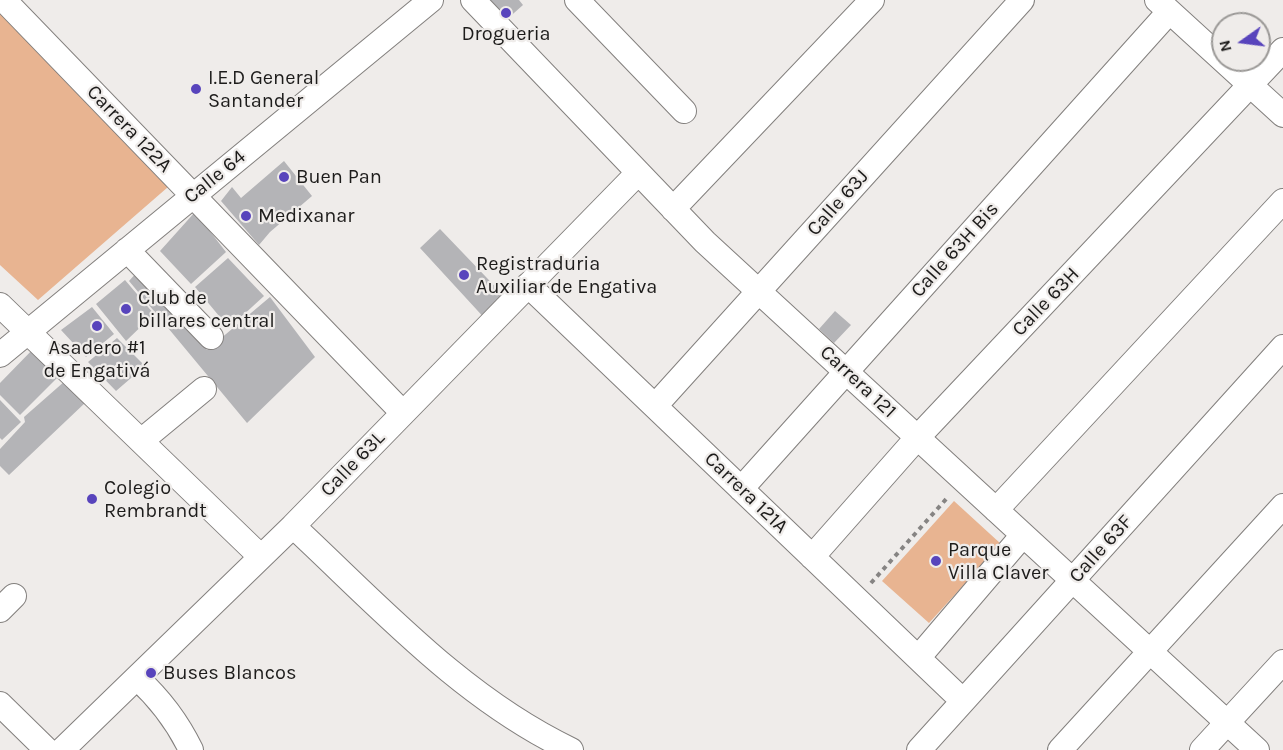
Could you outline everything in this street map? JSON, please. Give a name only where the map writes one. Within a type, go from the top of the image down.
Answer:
[{"type":"street","name":"Carrera 122A","points":[[4,0],[403,413]]},
{"type":"street","name":"Calle 64","points":[[0,355],[431,0]]},
{"type":"street","name":"Carrera 121","points":[[473,0],[705,242],[1257,750]]},
{"type":"street","points":[[577,0],[684,111]]},
{"type":"street","points":[[674,209],[872,0]]},
{"type":"street","name":"Calle 63J","points":[[655,406],[1022,0]]},
{"type":"street","points":[[1163,6],[1283,116]]},
{"type":"street","name":"Calle 63H Bis","points":[[741,489],[846,372],[1163,6]]},
{"type":"street","name":"Calle 63H","points":[[812,557],[917,438],[1251,87],[1283,50]]},
{"type":"street","name":"Calle 63L","points":[[62,750],[292,526],[638,173]]},
{"type":"street","points":[[996,510],[1283,201]]},
{"type":"street","points":[[127,250],[211,337]]},
{"type":"street","name":"Carrera 121A","points":[[528,285],[963,701]]},
{"type":"street","points":[[0,305],[261,557]]},
{"type":"street","name":"Calle 63F","points":[[919,750],[1283,347]]},
{"type":"street","points":[[141,441],[204,389]]},
{"type":"street","points":[[1060,750],[1283,506]]},
{"type":"street","points":[[292,526],[453,675],[498,709],[571,750]]},
{"type":"street","points":[[918,658],[1023,535]]},
{"type":"street","points":[[1202,750],[1283,662]]},
{"type":"street","points":[[137,678],[155,695],[179,724],[191,750]]},
{"type":"street","points":[[0,704],[47,750]]},
{"type":"path","points":[[856,599],[963,480]]},
{"type":"shaded area","points":[[0,3],[168,187],[38,300],[0,265]]},
{"type":"shaded area","name":"Parque Villa Claver","points":[[954,501],[1001,544],[929,623],[882,581]]},
{"type":"building","name":"Drogueria","points":[[486,0],[519,0],[523,5],[505,21]]},
{"type":"building","points":[[284,161],[312,196],[270,232],[259,245],[221,201],[232,187],[241,198]]},
{"type":"building","points":[[195,212],[226,252],[191,284],[160,251]]},
{"type":"building","name":"Registraduria Auxiliar de Engativa","points":[[440,229],[509,301],[488,322],[420,248]]},
{"type":"building","points":[[228,258],[264,296],[229,328],[195,287]]},
{"type":"building","points":[[138,271],[207,350],[270,297],[315,357],[247,423],[129,281]]},
{"type":"building","points":[[125,280],[154,314],[126,341],[96,304]]},
{"type":"building","points":[[92,307],[114,334],[86,357],[61,330]]},
{"type":"building","points":[[835,311],[851,325],[834,343],[819,329]]},
{"type":"building","points":[[117,338],[145,366],[116,391],[88,362]]},
{"type":"building","points":[[37,345],[63,372],[20,415],[0,395],[0,383]]},
{"type":"building","points":[[65,381],[86,402],[9,475],[0,466],[0,449],[25,422],[24,417]]},
{"type":"building","points":[[0,400],[21,422],[2,440],[0,438]]},
{"type":"place","name":"Drogueria","points":[[506,13]]},
{"type":"place","name":"I.E.D General Santander","points":[[196,89]]},
{"type":"place","name":"Buen Pan","points":[[284,177]]},
{"type":"place","name":"Medixanar","points":[[246,216]]},
{"type":"place","name":"Registraduria Auxiliar de Engativa","points":[[464,275]]},
{"type":"place","name":"Club de billares central","points":[[126,309]]},
{"type":"place","name":"Asadero #1 de Engativá","points":[[97,326]]},
{"type":"place","name":"Colegio Rembrandt","points":[[92,499]]},
{"type":"place","name":"Parque Villa Claver","points":[[936,561]]},
{"type":"place","name":"Buses Blancos","points":[[151,673]]}]
